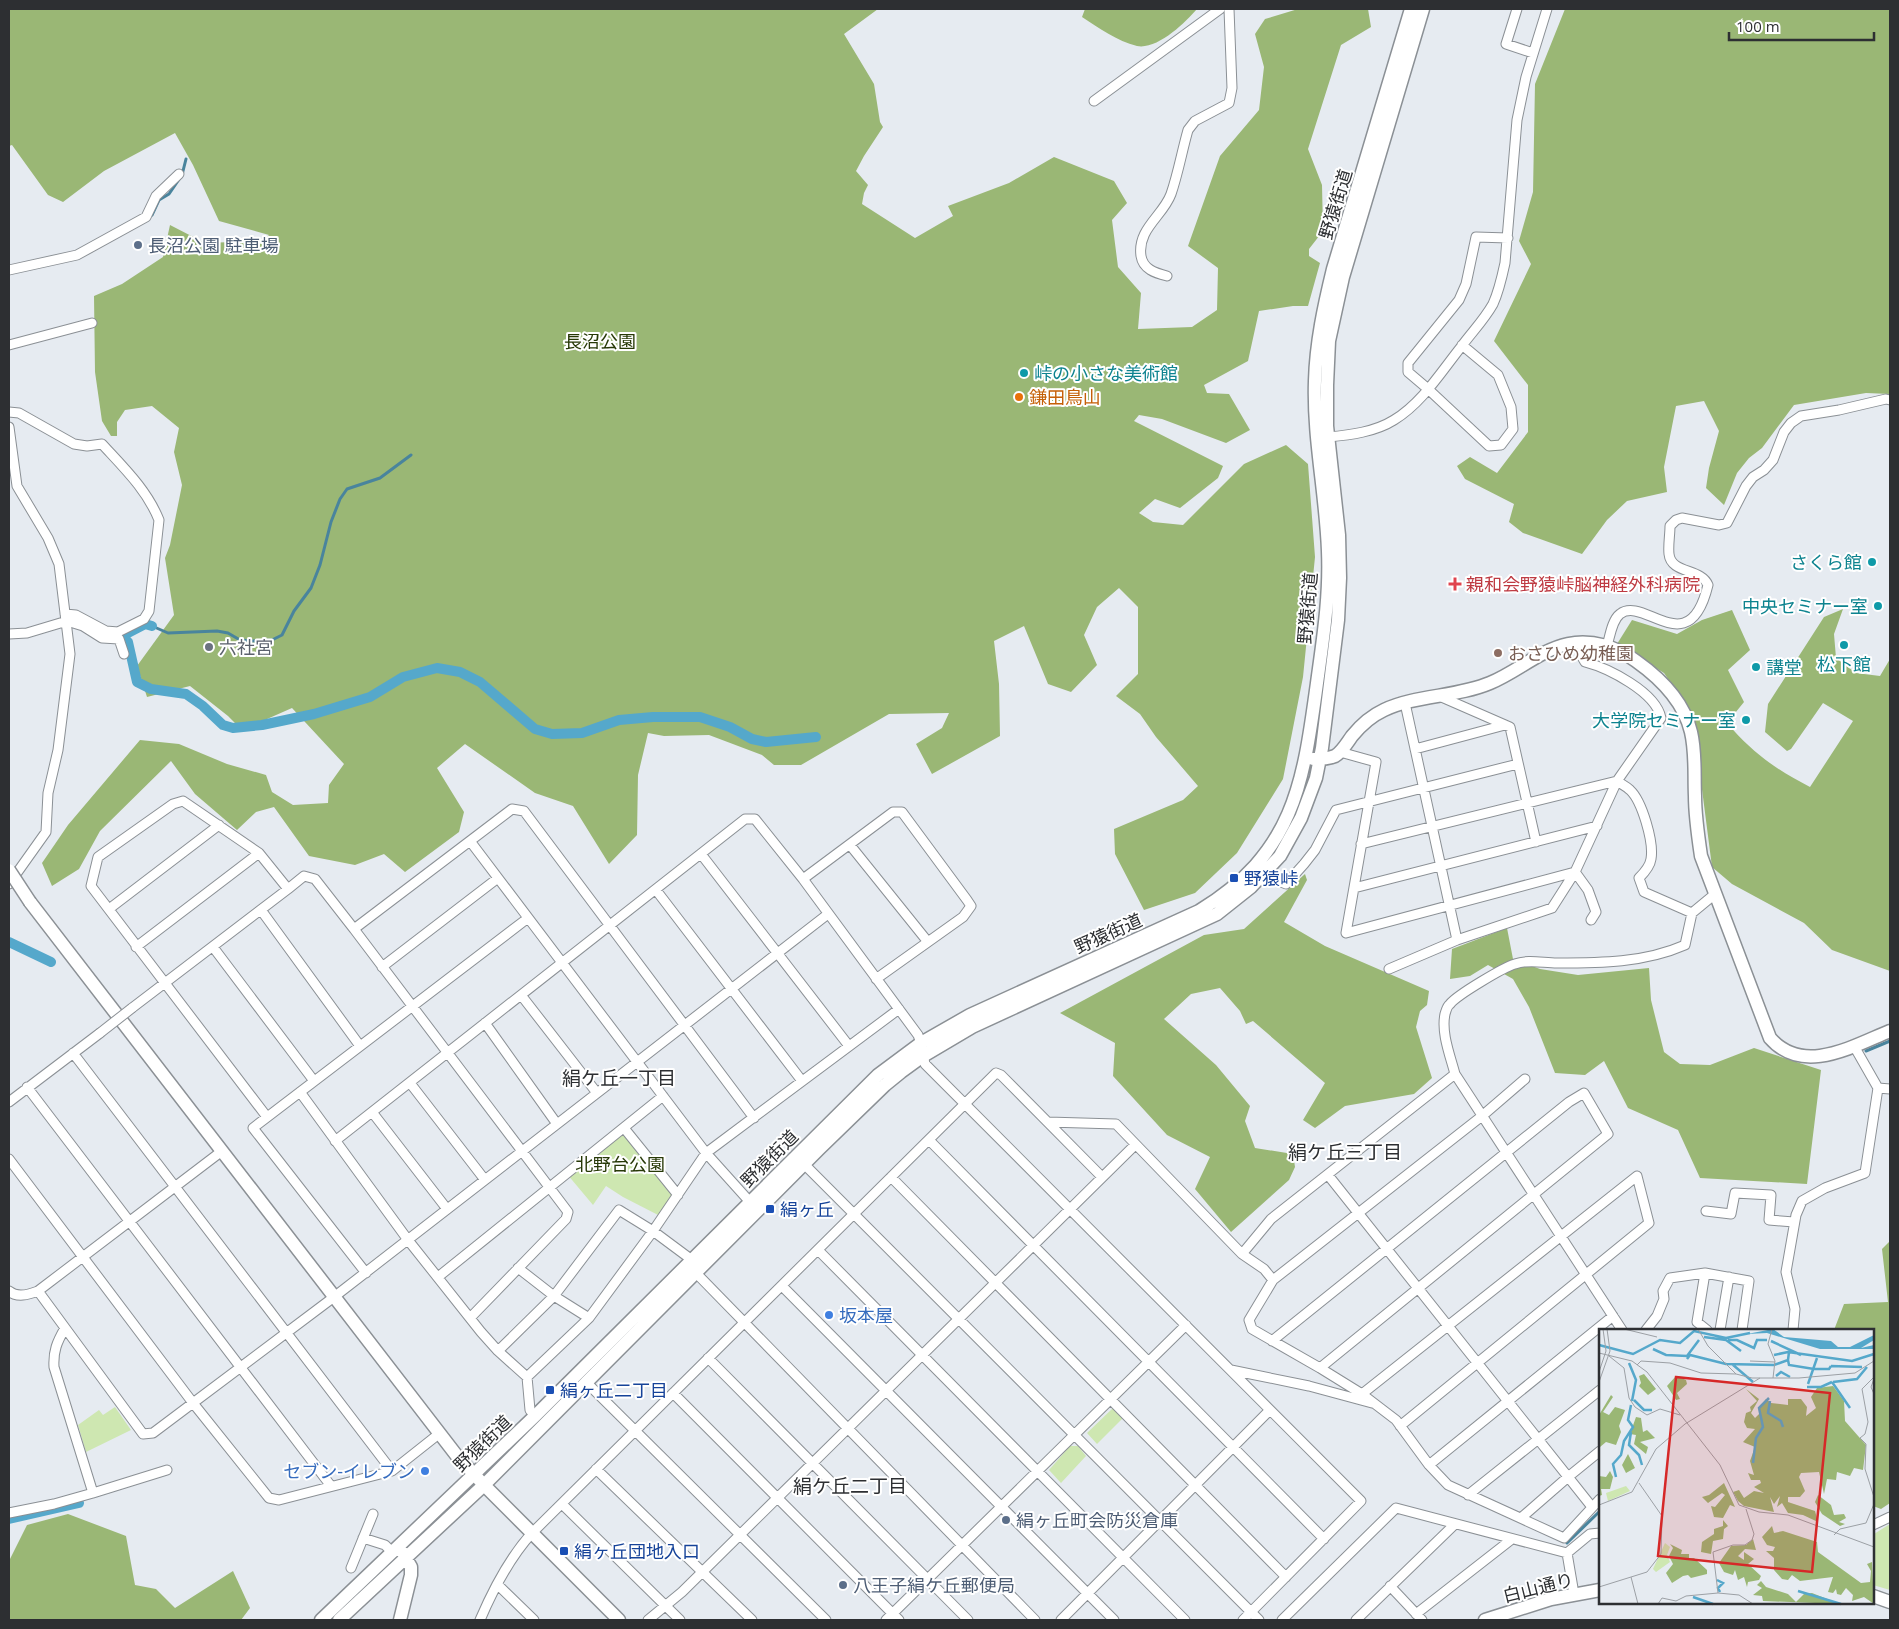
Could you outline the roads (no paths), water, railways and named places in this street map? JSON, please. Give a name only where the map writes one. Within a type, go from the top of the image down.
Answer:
[{"type":"main road","name":"野猿街道","points":[[321,1620],[474,1476],[750,1202],[885,1085],[922,1049],[970,1015],[1190,916],[1223,895],[1256,864],[1275,840],[1291,810],[1306,759],[1328,592],[1328,549],[1315,413],[1315,370],[1323,311],[1333,269],[1411,9]]},
{"type":"main road","name":"野猿街道","points":[[922,1049],[1204,921],[1234,902],[1266,872],[1280,856],[1301,818],[1312,792],[1320,759],[1338,620],[1340,578],[1338,535],[1326,408],[1330,342],[1338,299],[1423,9]]},
{"type":"main road","points":[[1306,759],[1334,756],[1340,752],[1365,722],[1385,709],[1484,685],[1553,649],[1567,644],[1584,642],[1607,646],[1631,657],[1652,672],[1667,688],[1681,707],[1691,730],[1694,752],[1696,828],[1701,856],[1770,1038],[1777,1046],[1790,1053],[1808,1058],[1828,1055],[1890,1031]]},
{"type":"main road","points":[[9,870],[30,902],[474,1476],[619,1620]]},
{"type":"main road","name":"野猿街道","points":[[339,1620],[407,1559],[484,1485],[696,1273],[800,1160]]},
{"type":"main road","points":[[396,1550],[407,1559],[412,1575],[400,1620]]},
{"type":"main road","name":"白山通り","points":[[1484,1620],[1527,1606],[1574,1594],[1599,1590]]},
{"type":"main road","points":[[1874,1596],[1890,1602]]},
{"type":"street","points":[[1094,101],[1220,9]]},
{"type":"street","points":[[1166,276],[1154,273],[1145,265],[1140,246],[1148,228],[1170,196],[1188,130],[1195,121],[1229,103],[1232,88],[1229,9]]},
{"type":"street","points":[[1517,9],[1506,44],[1533,53]]},
{"type":"street","points":[[1328,437],[1365,431],[1394,420],[1408,410],[1428,389],[1484,318],[1493,303],[1501,284],[1508,238],[1517,120],[1526,77],[1547,9]]},
{"type":"street","points":[[9,270],[78,254],[119,234],[146,217],[156,196],[179,174]]},
{"type":"street","points":[[1462,345],[1498,375],[1511,407],[1513,429],[1501,445],[1489,446],[1408,372],[1408,364],[1459,300],[1466,284],[1476,237],[1508,238]]},
{"type":"street","points":[[9,345],[92,323]]},
{"type":"street","points":[[1607,646],[1615,620],[1626,611],[1634,611],[1673,624],[1686,622],[1699,611],[1708,585],[1706,579],[1678,567],[1668,555],[1670,526],[1676,520],[1682,518],[1719,525],[1727,524],[1746,486],[1773,460],[1784,432],[1791,423],[1801,416],[1839,410],[1886,399],[1890,400]]},
{"type":"street","points":[[9,412],[19,414],[74,444],[87,446],[102,444],[142,488],[155,509],[159,520],[149,611],[144,619],[118,632],[106,631],[76,615],[66,617],[27,633],[9,634]]},
{"type":"street","points":[[9,430],[17,486],[48,538],[59,564],[70,654],[58,750],[48,793],[46,832],[9,884]]},
{"type":"street","points":[[66,617],[102,638],[119,640],[124,654]]},
{"type":"street","points":[[1389,969],[1458,940],[1552,908],[1575,872],[1617,781],[1661,718],[1659,711],[1647,697],[1621,676],[1602,666],[1585,662],[1581,655],[1584,642]]},
{"type":"street","points":[[1439,696],[1510,728],[1536,842]]},
{"type":"street","points":[[1405,703],[1458,940]]},
{"type":"street","points":[[1415,749],[1505,725]]},
{"type":"street","points":[[1340,752],[1376,762],[1346,933],[1575,872]]},
{"type":"street","points":[[1266,872],[1276,880],[1286,884],[1315,850],[1336,810],[1518,764]]},
{"type":"street","points":[[1362,844],[1617,781],[1631,791],[1644,815],[1650,837],[1651,860],[1639,878],[1644,892],[1692,913]]},
{"type":"street","points":[[267,1117],[91,886],[98,857],[173,804],[183,801],[259,853],[288,889]]},
{"type":"street","points":[[354,929],[512,809],[524,811],[754,1118]]},
{"type":"street","points":[[803,879],[893,812],[902,812],[971,906],[963,917],[876,979]]},
{"type":"street","points":[[336,1141],[745,819],[755,819],[803,879],[918,1035],[925,1064],[1361,1501],[1243,1620]]},
{"type":"street","points":[[109,909],[218,825]]},
{"type":"street","points":[[1354,888],[1596,826]]},
{"type":"street","points":[[470,841],[706,1153],[750,1202]]},
{"type":"street","points":[[850,845],[928,942]]},
{"type":"street","points":[[136,947],[259,853]]},
{"type":"street","points":[[700,854],[849,1046]]},
{"type":"street","points":[[1575,872],[1588,890],[1596,912],[1591,920]]},
{"type":"street","points":[[9,1102],[304,876],[315,879],[568,1212],[566,1219],[470,1318]]},
{"type":"street","points":[[382,967],[498,878]]},
{"type":"street","points":[[656,890],[802,1081]]},
{"type":"street","points":[[1621,1329],[1455,1074],[1443,1025],[1449,1004],[1461,994],[1515,964],[1529,962],[1593,963],[1636,960],[1670,952],[1685,945],[1692,913],[1715,894]]},
{"type":"street","points":[[261,910],[360,1046]]},
{"type":"street","points":[[38,1291],[144,1434],[153,1433],[366,1273],[828,914]]},
{"type":"street","points":[[366,1273],[253,1128],[528,918]]},
{"type":"street","points":[[213,947],[314,1081]]},
{"type":"street","points":[[521,996],[597,1093]]},
{"type":"street","points":[[527,1377],[590,1318],[653,1231],[706,1153],[899,1008]]},
{"type":"street","points":[[485,1024],[557,1124]]},
{"type":"street","points":[[1793,1329],[1795,1309],[1786,1272],[1794,1222],[1802,1201],[1825,1188],[1865,1173],[1878,1088],[1854,1046]]},
{"type":"street","points":[[74,1053],[392,1471]]},
{"type":"street","points":[[480,1620],[523,1543],[532,1533],[996,1073]]},
{"type":"street","points":[[996,1073],[1001,1075],[1102,1177]]},
{"type":"street","points":[[996,1073],[1102,1177]]},
{"type":"street","points":[[1242,1254],[1271,1219],[1455,1074]]},
{"type":"street","points":[[1525,1079],[1482,1116],[1273,1280],[1249,1320],[1252,1329],[1362,1394],[1396,1420],[1429,1465],[1448,1485],[1564,1538],[1599,1500]]},
{"type":"street","points":[[410,1082],[485,1180]]},
{"type":"street","points":[[27,1087],[331,1486]]},
{"type":"street","points":[[1878,1088],[1890,1089]]},
{"type":"street","points":[[300,1092],[408,1240],[470,1318],[498,1350],[527,1377],[530,1410],[535,1416]]},
{"type":"street","points":[[1272,1341],[1569,1102],[1584,1093],[1608,1134],[1320,1368]]},
{"type":"street","points":[[438,1277],[663,1096]]},
{"type":"street","points":[[372,1112],[447,1210]]},
{"type":"street","points":[[1048,1122],[1116,1124],[1134,1145],[1242,1254],[1264,1270],[1273,1280]]},
{"type":"street","points":[[624,1128],[678,1195]]},
{"type":"street","points":[[929,1140],[1324,1539]]},
{"type":"street","points":[[648,1620],[703,1572],[1134,1145]]},
{"type":"street","points":[[9,1291],[23,1295],[38,1291],[222,1151]]},
{"type":"street","points":[[9,1159],[193,1403],[269,1498],[279,1500],[392,1471],[440,1433]]},
{"type":"street","points":[[800,1160],[1259,1620]]},
{"type":"street","points":[[1328,1175],[1592,1507]]},
{"type":"street","points":[[1362,1394],[1637,1176],[1649,1223],[1400,1426]]},
{"type":"street","points":[[891,1177],[1286,1577]]},
{"type":"street","points":[[1706,1212],[1731,1214],[1735,1193],[1771,1195],[1769,1220],[1794,1222]]},
{"type":"street","points":[[498,1350],[554,1296],[619,1210],[653,1231],[692,1260]]},
{"type":"street","points":[[818,1250],[1185,1620]]},
{"type":"street","points":[[518,1268],[554,1296],[590,1318]]},
{"type":"street","points":[[1706,1272],[1697,1322],[1706,1329]]},
{"type":"street","points":[[1647,1329],[1657,1316],[1664,1299],[1663,1291],[1670,1278],[1706,1272],[1749,1281],[1742,1329]]},
{"type":"street","points":[[696,1273],[1035,1620]]},
{"type":"street","points":[[1720,1329],[1729,1277]]},
{"type":"street","points":[[782,1286],[1114,1620]]},
{"type":"street","points":[[1429,1465],[1613,1316]]},
{"type":"street","points":[[673,1393],[892,1618],[927,1579],[1186,1325]]},
{"type":"street","points":[[65,1328],[53,1354],[54,1367],[93,1493]]},
{"type":"street","points":[[708,1358],[968,1620]]},
{"type":"street","points":[[1230,1370],[1309,1386],[1374,1404]]},
{"type":"street","points":[[586,1382],[634,1432],[826,1620]]},
{"type":"street","points":[[1468,1495],[1599,1391]]},
{"type":"street","points":[[1061,1620],[1270,1410]]},
{"type":"street","points":[[1522,1518],[1599,1452]]},
{"type":"street","points":[[596,1469],[752,1620]]},
{"type":"street","points":[[9,1514],[54,1504],[167,1470]]},
{"type":"street","points":[[562,1504],[680,1620]]},
{"type":"street","points":[[1282,1620],[1396,1508],[1567,1553]]},
{"type":"street","points":[[350,1568],[374,1514]]},
{"type":"street","points":[[1874,1525],[1890,1517]]},
{"type":"street","points":[[1356,1620],[1455,1524]]},
{"type":"street","points":[[1567,1553],[1590,1534],[1599,1533]]},
{"type":"street","points":[[363,1538],[396,1550]]},
{"type":"street","points":[[1390,1586],[1419,1617],[1512,1538]]},
{"type":"street","points":[[1567,1553],[1574,1594]]},
{"type":"street","points":[[498,1585],[534,1620]]},
{"type":"waterway","points":[[152,215],[159,200],[169,194],[182,175],[186,159]]},
{"type":"waterway","points":[[152,626],[168,633],[217,631],[228,633],[240,640],[253,641],[272,640],[282,635],[294,611],[311,588],[320,565],[331,522],[340,499],[347,489],[380,478],[411,455]]},
{"type":"waterway","points":[[117,636],[122,636],[145,624],[152,626]]},
{"type":"waterway","points":[[122,636],[128,642],[137,682],[151,689],[186,694],[203,706],[223,725],[233,728],[262,725],[314,714],[370,697],[403,677],[437,668],[460,672],[480,682],[535,729],[552,734],[582,733],[619,720],[653,717],[700,717],[730,727],[752,739],[766,742],[816,737]]},
{"type":"waterway","points":[[9,942],[51,962]]},
{"type":"waterway","points":[[1866,1051],[1890,1041]]},
{"type":"waterway","points":[[9,1519],[79,1503]]},
{"type":"waterway","points":[[1567,1543],[1599,1512]]},
{"type":"place","name":"長沼公園 駐車場","points":[[138,245]]},
{"type":"place","name":"峠の小さな美術館","points":[[1024,373]]},
{"type":"place","name":"鎌田鳥山","points":[[1019,397]]},
{"type":"place","name":"さくら館","points":[[1872,562]]},
{"type":"place","name":"親和会野猿峠脳神経外科病院","points":[[1455,584]]},
{"type":"place","name":"中央セミナー室","points":[[1878,606]]},
{"type":"place","name":"松下館","points":[[1844,645]]},
{"type":"place","name":"六社宮","points":[[209,647]]},
{"type":"place","name":"おさひめ幼稚園","points":[[1498,653]]},
{"type":"place","name":"講堂","points":[[1756,667]]},
{"type":"place","name":"大学院セミナー室","points":[[1746,720]]},
{"type":"place","name":"野猿峠","points":[[1234,878]]},
{"type":"place","name":"絹ヶ丘","points":[[770,1209]]},
{"type":"place","name":"坂本屋","points":[[829,1315]]},
{"type":"place","name":"絹ヶ丘二丁目","points":[[550,1390]]},
{"type":"place","name":"セブン-イレブン","points":[[425,1471]]},
{"type":"place","name":"絹ヶ丘町会防災倉庫","points":[[1006,1520]]},
{"type":"place","name":"絹ヶ丘団地入口","points":[[564,1551]]},
{"type":"place","name":"八王子絹ケ丘郵便局","points":[[843,1585]]},
{"type":"district","name":"絹ケ丘一丁目","points":[[619,1078]]},
{"type":"district","name":"絹ケ丘三丁目","points":[[1345,1152]]},
{"type":"district","name":"絹ケ丘二丁目","points":[[850,1486]]},
{"type":"park label","name":"長沼公園","points":[[600,341]]},
{"type":"park label","name":"北野台公園","points":[[620,1164]]}]
